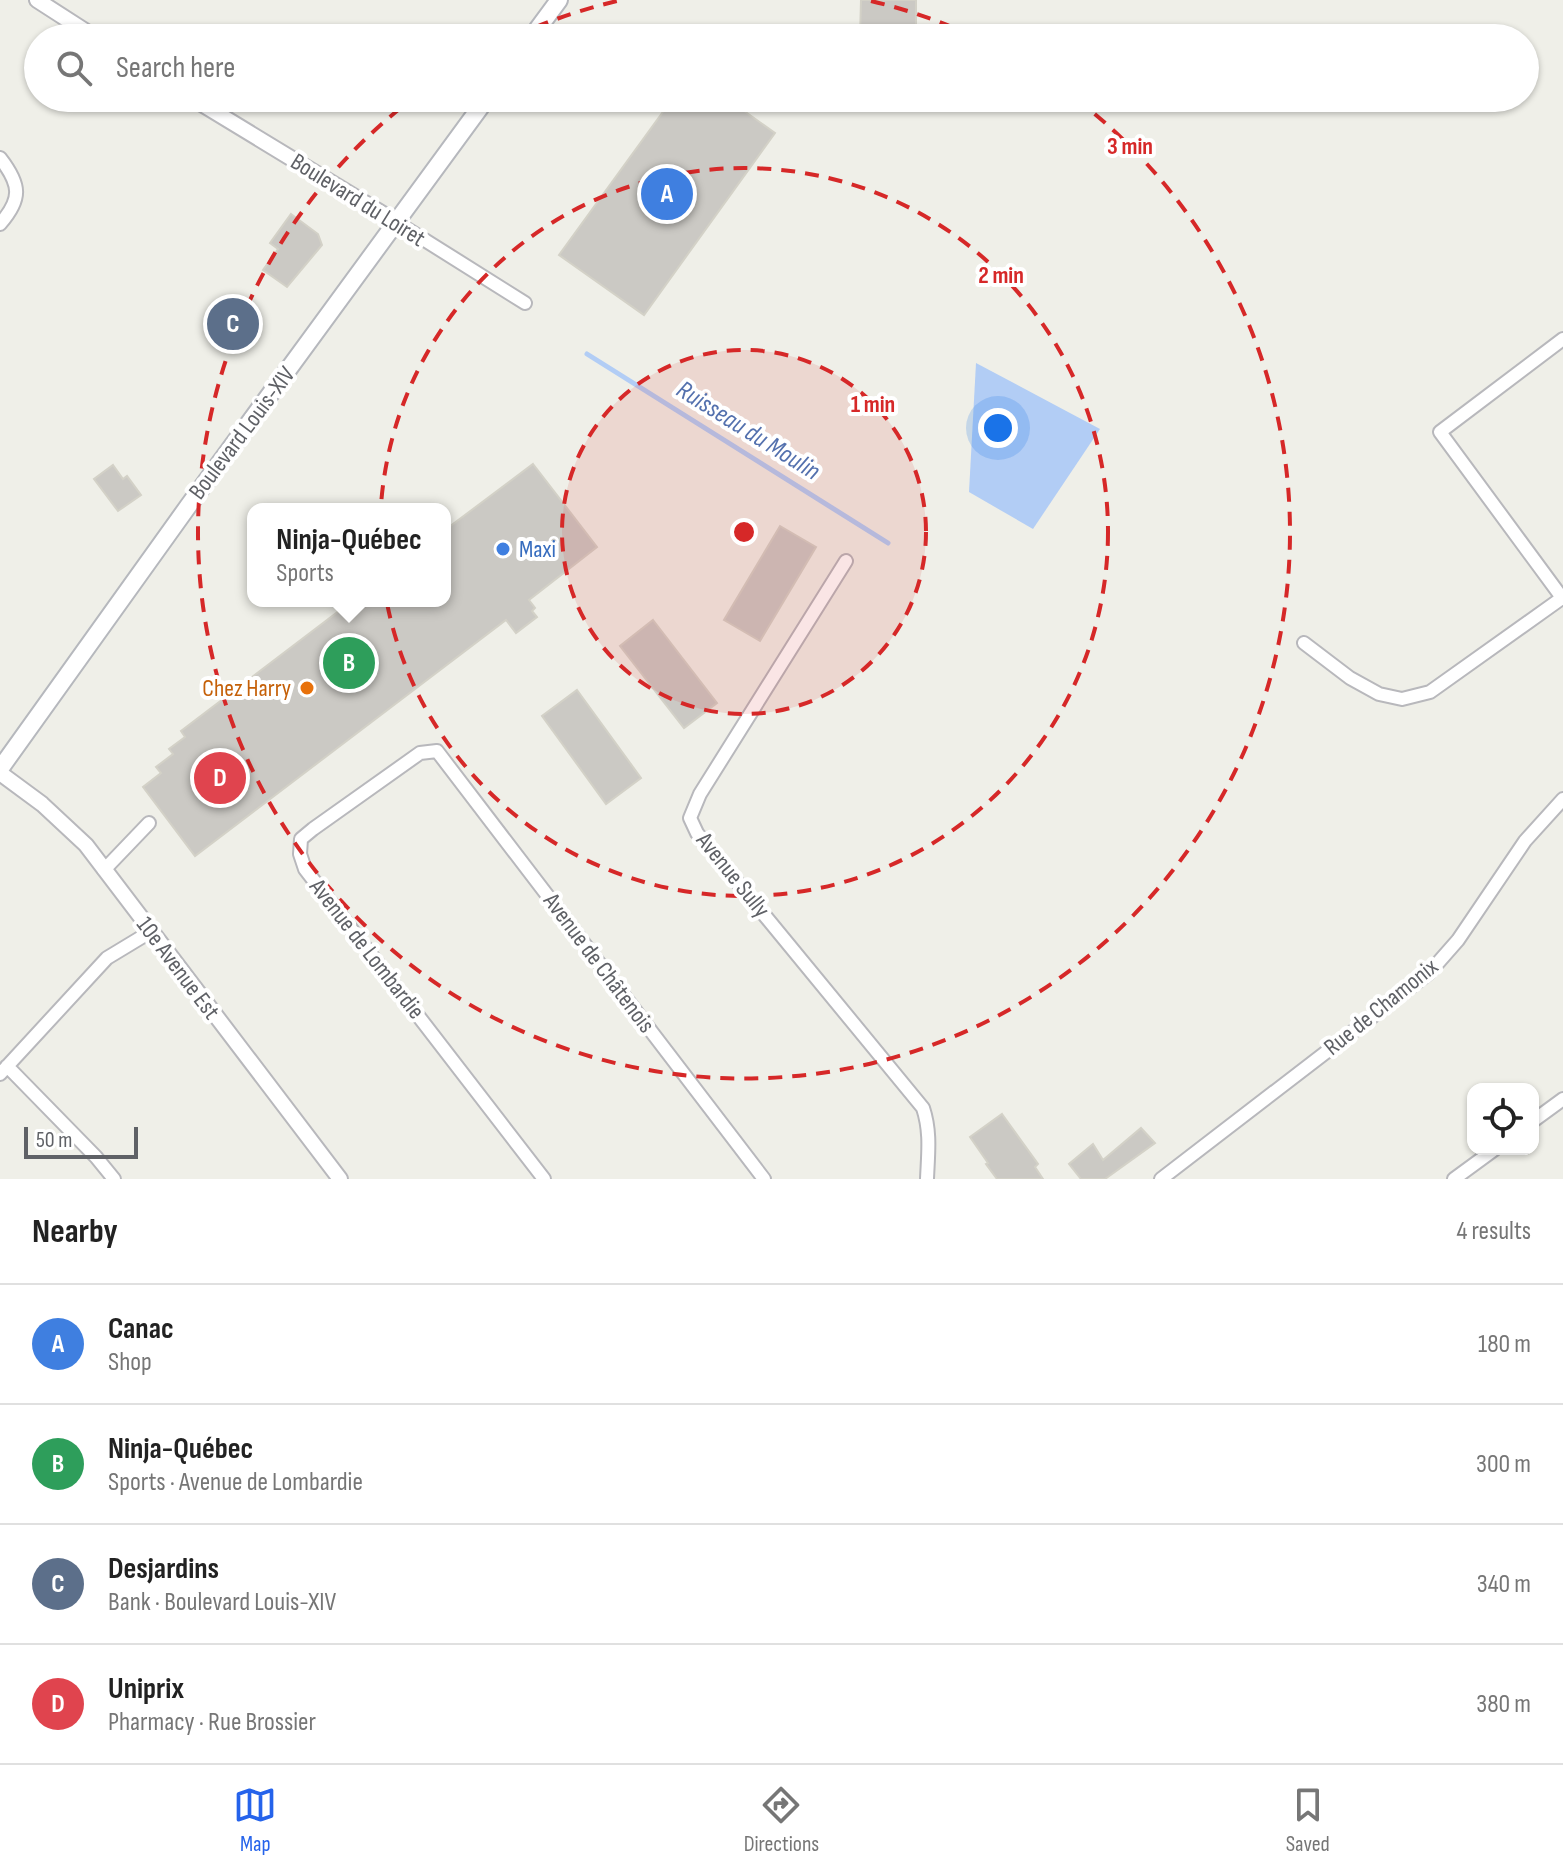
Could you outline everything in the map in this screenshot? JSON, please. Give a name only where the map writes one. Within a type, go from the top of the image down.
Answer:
[{"type":"main road","points":[[541,24],[559,0]]},
{"type":"main road","name":"Boulevard Louis-XIV","points":[[0,771],[477,112]]},
{"type":"street","points":[[37,0],[74,24]]},
{"type":"street","name":"Boulevard du Loiret","points":[[215,112],[525,303]]},
{"type":"street","points":[[0,158],[17,194],[14,208],[0,224]]},
{"type":"street","points":[[1304,643],[1350,678],[1379,694],[1402,699],[1430,692],[1562,599],[1440,432],[1563,339]]},
{"type":"street","name":"Avenue Sully","points":[[846,561],[700,794],[690,818],[697,833],[923,1108],[929,1138],[927,1179]]},
{"type":"street","name":"Avenue de Châtenois","points":[[431,752],[437,751],[764,1179]]},
{"type":"street","name":"Avenue de Lombardie","points":[[431,752],[420,753],[313,829],[301,839],[300,854],[305,869],[544,1179]]},
{"type":"street","name":"10e Avenue Est","points":[[0,771],[86,845],[340,1179]]},
{"type":"street","name":"Rue de Chamonix","points":[[1161,1179],[1429,973],[1458,940],[1525,841],[1563,799]]},
{"type":"street","points":[[104,870],[149,823]]},
{"type":"street","points":[[114,1179],[96,1157],[4,1070],[107,958],[150,932]]},
{"type":"street","points":[[1539,1117],[1563,1099]]},
{"type":"street","points":[[1454,1179],[1487,1155]]},
{"type":"water","points":[[976,363],[1100,429],[1033,529],[969,492]]},
{"type":"building","points":[[861,0],[916,0],[916,24],[860,24]]},
{"type":"building","points":[[663,112],[746,112],[775,133],[644,315],[559,255]]},
{"type":"building","points":[[291,214],[318,234],[322,245],[287,287],[263,270],[278,249],[270,243]]},
{"type":"building","points":[[533,464],[597,547],[529,600],[537,617],[516,633],[506,620],[195,856],[143,787],[161,773],[156,767],[173,754],[169,749],[185,737],[181,731],[344,607],[451,607],[451,526]]},
{"type":"building","points":[[113,465],[123,479],[127,476],[141,495],[118,511],[94,479]]},
{"type":"building","points":[[780,526],[816,547],[760,641],[724,620]]},
{"type":"building","points":[[653,620],[717,703],[684,728],[620,646]]},
{"type":"building","points":[[577,690],[641,778],[606,804],[542,716]]},
{"type":"building","points":[[1002,1114],[1038,1164],[1035,1167],[1043,1179],[997,1179],[986,1164],[970,1137]]},
{"type":"building","points":[[1141,1128],[1155,1143],[1105,1179],[1081,1179],[1069,1164],[1093,1144],[1103,1160]]},
{"type":"waterway","name":"Ruisseau du Moulin","points":[[587,354],[888,543]]},
{"type":"place","name":"Canac","points":[[667,194]]},
{"type":"place","name":"Desjardins","points":[[233,324]]},
{"type":"place","name":"Maxi","points":[[503,549]]},
{"type":"place","name":"Ninja-Québec","points":[[349,663]]},
{"type":"place","name":"Chez Harry","points":[[307,688]]},
{"type":"place","name":"Uniprix","points":[[220,778]]}]
